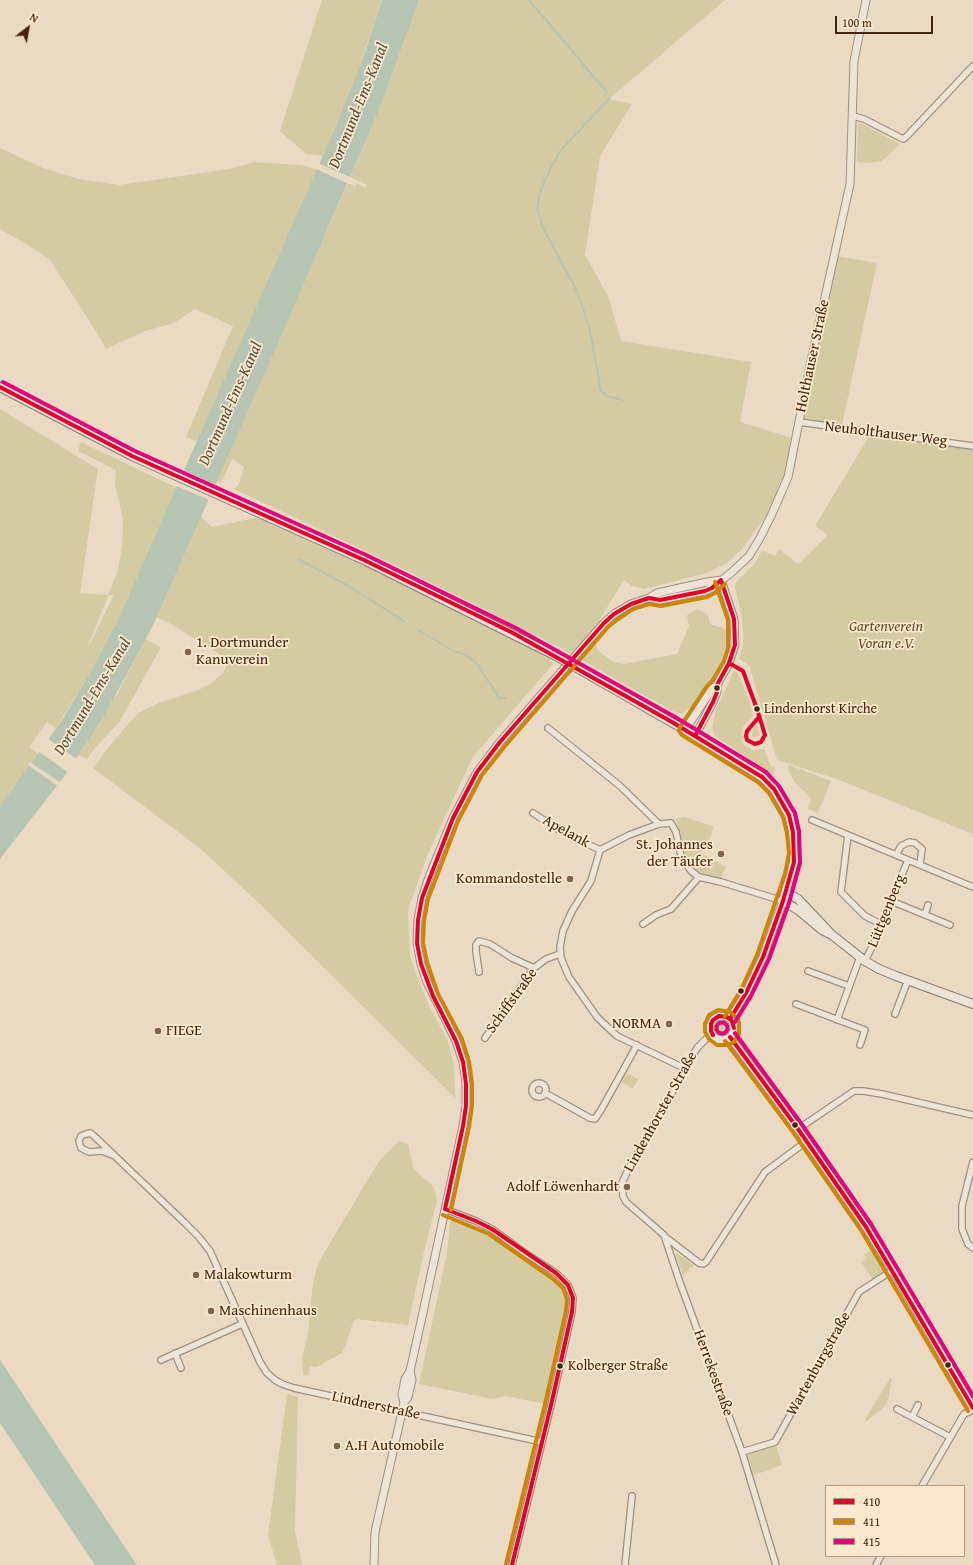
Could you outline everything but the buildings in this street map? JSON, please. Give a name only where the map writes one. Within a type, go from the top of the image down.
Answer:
[{"type":"main road","points":[[0,388],[132,456],[364,560],[554,655],[685,730],[762,778],[774,789],[780,799],[789,816],[793,832],[795,853],[794,862],[783,901],[798,910],[822,930],[832,935]]},
{"type":"main road","points":[[786,892],[798,899],[832,935],[863,959],[879,969],[973,1004]]},
{"type":"street","name":"Holthauser Straße","points":[[374,1565],[375,1532],[404,1402],[402,1395],[405,1379],[410,1371],[466,1106],[466,1084],[463,1062],[456,1041],[433,996],[421,964],[418,943],[418,920],[422,898],[453,818],[477,772],[500,742],[604,623],[614,614],[631,604],[649,598],[660,600],[705,591],[712,588],[749,556],[771,516],[788,477],[850,184],[854,61],[866,0]]},
{"type":"street","points":[[852,116],[864,119],[903,139],[973,66]]},
{"type":"street","name":"Neuholthauser Weg","points":[[799,422],[973,446]]},
{"type":"street","points":[[685,730],[712,689],[717,685],[729,663],[734,649],[734,619],[720,580]]},
{"type":"street","points":[[695,736],[713,702],[717,692],[717,685]]},
{"type":"street","points":[[548,728],[619,785],[659,824]]},
{"type":"street","name":"Apelank","points":[[533,813],[559,830],[600,850]]},
{"type":"street","name":"Lüttgenberg","points":[[812,820],[973,886]]},
{"type":"street","points":[[684,1068],[617,1036],[597,1017],[569,977],[560,954],[561,939],[567,922],[591,881],[600,850],[629,835],[659,824],[671,823],[676,832],[681,856],[691,871],[699,877],[721,882],[783,901],[764,957],[747,991],[730,1019]]},
{"type":"street","points":[[848,835],[841,892],[865,916],[881,924]]},
{"type":"street","points":[[896,855],[901,846],[909,842],[915,843],[922,849],[920,865]]},
{"type":"street","name":"Lüttgenberg","points":[[837,1020],[849,986],[863,959],[868,956],[908,860]]},
{"type":"street","points":[[643,924],[656,915],[671,909],[699,877]]},
{"type":"street","points":[[891,901],[950,925]]},
{"type":"street","points":[[924,915],[928,906]]},
{"type":"street","points":[[479,972],[476,945],[479,941],[490,944],[512,958],[534,968]]},
{"type":"street","name":"Schiffstraße","points":[[485,1038],[534,968],[546,959],[560,954]]},
{"type":"street","points":[[808,971],[849,986]]},
{"type":"street","points":[[895,1014],[908,980]]},
{"type":"street","points":[[796,1004],[865,1030],[860,1045]]},
{"type":"street","points":[[719,1016],[730,1019],[734,1028],[730,1037],[719,1039],[713,1034],[710,1027],[713,1020],[719,1016]]},
{"type":"street","name":"Lindenhorster Straße","points":[[664,1235],[626,1202],[623,1196],[622,1183],[684,1068],[697,1048],[713,1034]]},
{"type":"street","points":[[730,1037],[807,1141],[866,1227],[971,1399],[973,1409],[964,1414],[923,1485]]},
{"type":"street","points":[[546,1093],[590,1118],[595,1119],[637,1045]]},
{"type":"street","points":[[798,1129],[854,1091],[882,1094],[973,1115]]},
{"type":"street","name":"Lindnerstraße","points":[[115,1156],[102,1151],[89,1152],[80,1148],[79,1141],[81,1136],[90,1133],[115,1156],[198,1236],[210,1251],[260,1362],[267,1373],[282,1384],[294,1388],[542,1442]]},
{"type":"street","points":[[664,1235],[699,1263],[703,1264],[706,1262],[765,1172],[807,1141]]},
{"type":"street","points":[[973,1162],[962,1206],[962,1229],[968,1244],[973,1248]]},
{"type":"street","points":[[445,1209],[492,1229],[556,1273],[568,1285],[573,1298],[572,1312],[512,1565]]},
{"type":"street","name":"Herrekestraße","points":[[664,1235],[742,1452],[776,1565]]},
{"type":"street","name":"Wartenburgstraße","points":[[742,1452],[775,1442],[859,1292],[893,1270]]},
{"type":"street","points":[[161,1360],[242,1324]]},
{"type":"street","points":[[176,1354],[181,1368]]},
{"type":"street","points":[[912,1417],[918,1405]]},
{"type":"street","points":[[897,1409],[950,1437]]},
{"type":"street","points":[[625,1565],[632,1496]]},
{"type":"green space","points":[[322,0],[382,0],[355,79],[324,156],[306,154],[280,131]]},
{"type":"green space","points":[[419,0],[725,0],[609,99],[632,104],[600,156],[585,255],[609,298],[621,341],[751,362],[740,422],[795,439],[779,498],[742,549],[727,563],[707,573],[644,589],[632,586],[624,580],[592,632],[598,651],[614,662],[624,664],[677,654],[689,626],[687,615],[697,609],[708,615],[710,624],[727,629],[723,659],[693,705],[682,714],[672,711],[559,647],[460,597],[234,489],[239,484],[244,467],[232,459],[221,483],[216,481],[348,183],[355,186],[356,183],[366,188],[367,185],[350,177],[381,105]]},
{"type":"green space","points":[[858,122],[900,144],[882,161],[867,163],[857,162]]},
{"type":"green space","points":[[0,148],[43,168],[79,179],[119,185],[229,169],[254,162],[302,165],[317,170],[198,442],[186,437],[233,326],[195,309],[174,323],[145,331],[106,349],[50,260],[0,229]]},
{"type":"green space","points":[[835,256],[877,263],[841,429],[799,422]]},
{"type":"green space","points":[[0,409],[98,469],[80,593],[108,595],[117,573],[122,547],[123,519],[115,485],[116,470],[78,451],[81,442],[177,488],[118,620],[88,676],[56,728],[47,722],[29,747],[39,754],[0,805]],"holes":[[[114,595],[87,648],[108,596]]]},
{"type":"green space","name":"Gartenverein Voran e.V.","points":[[871,433],[973,446],[973,834],[834,778],[777,760],[749,665],[739,659],[743,645],[743,631],[742,617],[735,587],[736,582],[755,563],[762,550],[775,556],[779,549],[798,564],[828,535],[815,526]]},
{"type":"green space","points":[[201,516],[211,527],[260,517],[366,566],[491,627],[554,663],[472,758],[427,856],[408,910],[410,957],[428,1004],[447,1039],[454,1064],[455,1098],[266,910],[201,849],[93,768],[138,713],[161,702],[196,691],[210,684],[223,673],[229,660],[169,623],[156,617]]},
{"type":"green space","points":[[145,639],[161,647],[120,721],[87,759],[78,755],[118,692]]},
{"type":"green space","points":[[734,671],[738,673],[753,715],[743,727],[741,734],[742,741],[745,746],[753,750],[764,749],[771,767],[775,766],[774,776],[715,736],[712,727],[716,709]]},
{"type":"green space","points":[[757,725],[760,735],[754,738],[752,736],[753,729]]},
{"type":"green space","points":[[789,765],[831,781],[818,813],[808,809],[811,799],[795,783],[788,770]]},
{"type":"green space","points":[[684,817],[713,826],[711,836],[701,853],[726,867],[721,878],[701,873],[694,869],[688,862],[676,819]]},
{"type":"green space","points":[[720,1023],[724,1023],[726,1024],[726,1032],[720,1033],[717,1030],[717,1026]]},
{"type":"green space","points":[[627,1073],[638,1079],[633,1089],[622,1082]]},
{"type":"green space","points":[[399,1141],[408,1144],[413,1167],[432,1185],[435,1190],[437,1201],[408,1325],[356,1319],[353,1322],[342,1353],[317,1367],[310,1367],[309,1375],[303,1375],[302,1357],[308,1334],[312,1291],[316,1270],[321,1258],[379,1161]]},
{"type":"green space","points":[[454,1219],[469,1222],[498,1238],[558,1280],[566,1290],[568,1301],[545,1404],[505,1396],[493,1399],[419,1384],[447,1253],[450,1222]]},
{"type":"green space","points":[[872,1249],[887,1271],[873,1280],[861,1262],[867,1258],[864,1254]]},
{"type":"green space","points":[[677,1253],[694,1265],[683,1275],[675,1254]]},
{"type":"green space","points":[[890,1378],[892,1379],[887,1404],[866,1422],[865,1419]]},
{"type":"green space","points":[[287,1394],[298,1397],[295,1530],[302,1565],[277,1565],[268,1535]]},
{"type":"green space","points":[[776,1445],[782,1465],[754,1475],[747,1455]]},
{"type":"water","name":"Dortmund-Ems-Kanal","points":[[382,0],[419,0],[381,105],[177,571],[152,627],[104,716],[66,774],[0,859],[0,805],[64,717],[118,620],[336,126],[363,58]]},
{"type":"water","points":[[0,1360],[137,1565],[95,1565],[0,1423]]},
{"type":"pier","points":[[318,163],[352,178],[349,184],[316,169]]},
{"type":"pier","points":[[183,470],[216,485],[210,500],[176,486]]},
{"type":"pier","points":[[47,738],[78,760],[69,773],[38,751]]},
{"type":"pier","points":[[30,762],[61,783],[59,787],[28,765]]},
{"type":"waterway","points":[[529,0],[606,91]]},
{"type":"waterway","points":[[610,98],[561,150],[540,192],[537,209],[543,228],[577,291],[589,326],[601,391],[607,396],[623,400]]},
{"type":"waterway","points":[[911,440],[973,450]]},
{"type":"waterway","points":[[298,559],[345,584],[404,621]]},
{"type":"waterway","points":[[418,630],[455,652],[462,653],[476,662],[499,698],[506,698]]},
{"type":"transit line","name":"415","points":[[3,382],[135,451],[366,555],[516,628],[675,717],[766,772],[779,786],[795,813],[799,831],[800,863],[789,903],[769,959],[751,996],[735,1022]]},
{"type":"transit line","name":"410","points":[[0,387],[132,456],[364,560],[513,633],[672,722],[762,777],[774,789],[789,815],[793,832],[794,862],[783,901],[763,957],[746,993],[730,1019]]},
{"type":"transit line","name":"410","points":[[695,736],[713,702],[717,692],[717,685],[729,663],[735,645],[734,619],[721,580]]},
{"type":"transit line","name":"410","points":[[445,1209],[463,1126],[466,1106],[466,1084],[463,1062],[456,1041],[433,996],[421,964],[417,943],[418,920],[422,898],[453,818],[477,772],[500,742],[604,623],[614,614],[631,604],[649,598],[660,600],[705,591],[712,588],[721,580]]},
{"type":"transit line","name":"411","points":[[715,582],[728,620],[728,648],[724,661],[680,727],[679,731],[682,735],[758,782],[769,793],[783,817],[787,833],[789,853],[785,874],[757,955],[741,990],[725,1016]]},
{"type":"transit line","name":"411","points":[[451,1210],[469,1127],[472,1106],[472,1083],[469,1061],[462,1039],[438,994],[427,962],[423,943],[424,921],[428,899],[458,821],[482,775],[505,746],[608,627],[633,609],[649,604],[661,606],[707,597],[715,593],[725,584]]},
{"type":"transit line","name":"410","points":[[729,663],[743,671],[757,709],[765,735],[761,742],[755,744],[747,740],[746,736],[747,731],[759,717]]},
{"type":"transit line","name":"411","points":[[706,1022],[709,1015],[718,1010],[730,1012],[738,1019]]},
{"type":"transit line","name":"410","points":[[713,1035],[711,1031],[711,1024],[713,1020],[719,1016],[727,1017],[732,1021],[734,1028]]},
{"type":"transit line","name":"411","points":[[705,1023],[705,1032],[709,1039],[717,1045],[727,1045],[734,1042],[739,1034],[739,1022]]},
{"type":"transit line","name":"415","points":[[720,1023],[724,1023],[726,1024],[727,1028],[726,1032],[720,1033],[717,1030],[717,1026],[720,1023]]},
{"type":"transit line","name":"415","points":[[735,1033],[803,1126],[871,1224],[973,1396]]},
{"type":"transit line","name":"410","points":[[730,1037],[798,1129],[866,1227],[973,1408]]},
{"type":"transit line","name":"411","points":[[725,1041],[793,1132],[861,1230],[968,1411]]},
{"type":"transit line","name":"410","points":[[445,1209],[492,1229],[556,1273],[568,1285],[573,1298],[572,1312],[552,1401],[512,1565]]},
{"type":"transit line","name":"411","points":[[443,1215],[489,1234],[552,1278],[563,1288],[567,1299],[566,1311],[546,1400],[506,1564]]},
{"type":"place","name":"1. Dortmunder Kanuverein","points":[[188,652]]},
{"type":"place","name":"Lindenhorst Kirche","points":[[757,709]]},
{"type":"place","name":"St. Johannes der Täufer","points":[[721,854]]},
{"type":"place","name":"Kommandostelle","points":[[570,879]]},
{"type":"place","name":"NORMA","points":[[669,1024]]},
{"type":"place","name":"FIEGE","points":[[158,1031]]},
{"type":"place","name":"Adolf Löwenhardt","points":[[627,1187]]},
{"type":"place","name":"Malakowturm","points":[[196,1275]]},
{"type":"place","name":"Maschinenhaus","points":[[211,1311]]},
{"type":"place","name":"Kolberger Straße","points":[[560,1366]]},
{"type":"place","name":"A.H Automobile","points":[[337,1446]]}]
